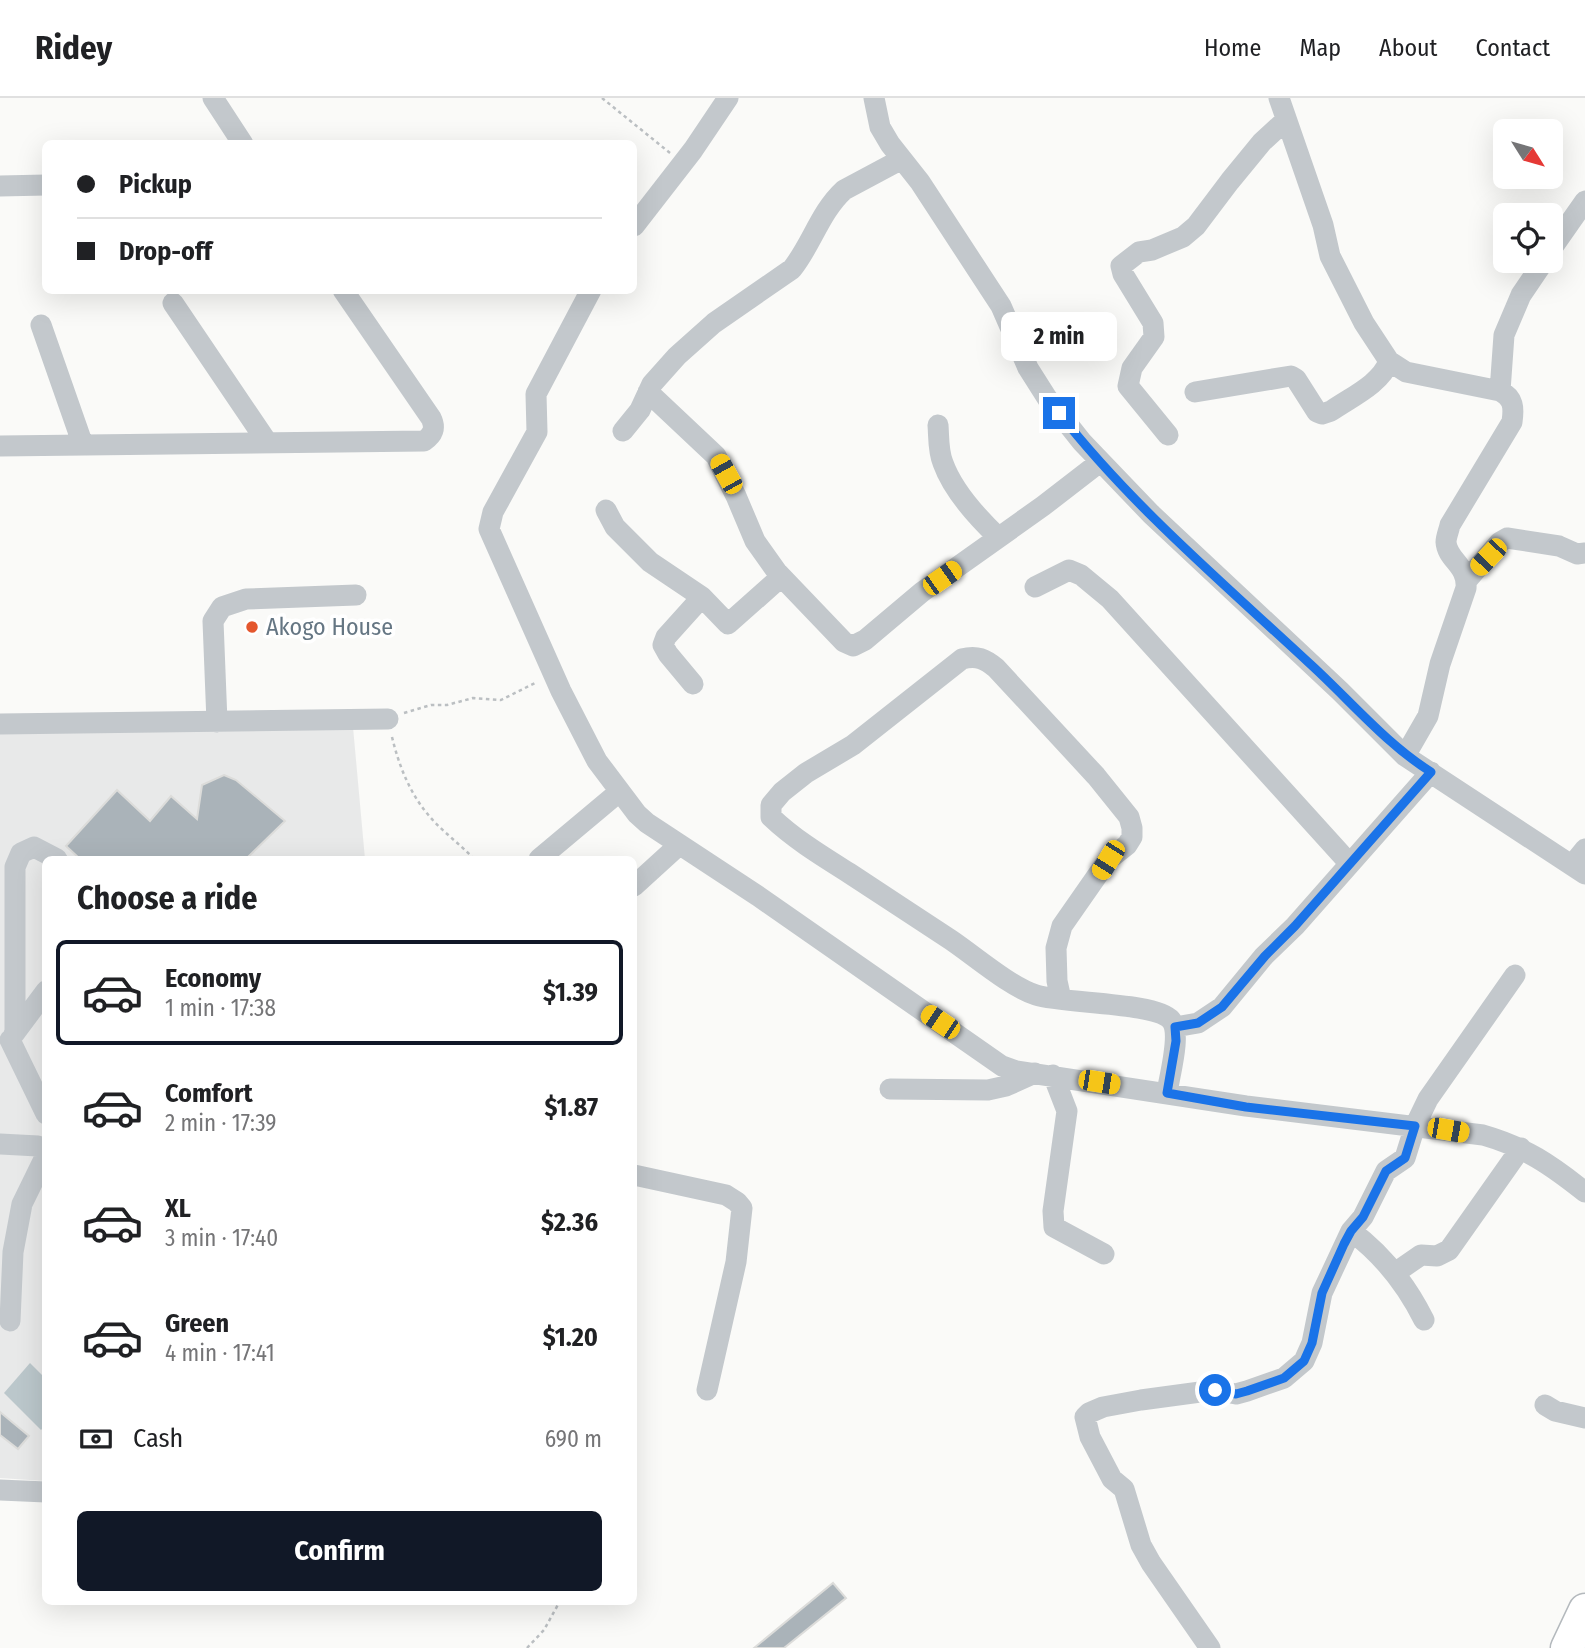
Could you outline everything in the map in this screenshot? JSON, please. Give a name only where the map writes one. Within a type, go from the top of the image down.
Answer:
[{"type":"highway","points":[[1567,1648],[1585,1610]]},
{"type":"street","points":[[213,98],[240,140]]},
{"type":"street","points":[[637,222],[728,98]]},
{"type":"street","points":[[874,98],[880,127],[920,182],[1001,306],[1028,368],[1047,398],[1100,462],[1150,514],[1340,691],[1405,756],[1581,863]]},
{"type":"street","points":[[1279,98],[1323,225],[1330,256],[1364,323],[1389,361],[1406,372],[1500,391],[1511,400],[1514,408],[1512,422],[1450,525],[1446,543],[1467,580]]},
{"type":"street","points":[[1168,435],[1128,386],[1132,368],[1154,337],[1153,323],[1123,274],[1121,266],[1139,252],[1152,250],[1183,237],[1196,226],[1262,142],[1286,120]]},
{"type":"street","points":[[623,431],[635,418],[648,392],[670,363],[714,323],[792,269],[802,257],[831,204],[844,190],[902,159]]},
{"type":"street","points":[[0,186],[42,185]]},
{"type":"street","points":[[1563,232],[1585,201]]},
{"type":"street","points":[[1500,391],[1504,335],[1521,295],[1536,273]]},
{"type":"street","points":[[0,446],[424,441],[433,432],[430,418],[347,294]]},
{"type":"street","points":[[590,294],[542,380],[535,403],[537,432],[489,521],[491,538],[597,761],[647,824],[758,896],[1002,1066],[1016,1071],[1246,1107],[1483,1135],[1521,1148],[1540,1158],[1585,1192]]},
{"type":"street","points":[[173,303],[267,442]]},
{"type":"street","points":[[41,325],[83,445]]},
{"type":"street","points":[[1195,392],[1291,376],[1296,379],[1317,412],[1322,414],[1331,411],[1380,378],[1389,361]]},
{"type":"street","points":[[648,392],[716,456],[755,541],[781,577],[850,646],[858,646],[922,592],[1100,462]]},
{"type":"street","points":[[938,425],[943,464],[977,517],[998,537]]},
{"type":"street","points":[[606,510],[615,527],[650,562],[702,597],[728,624],[781,577]]},
{"type":"street","points":[[1405,756],[1428,716],[1440,664],[1467,580],[1500,542],[1507,538],[1547,544],[1577,554],[1585,553]]},
{"type":"street","points":[[1035,587],[1069,570],[1081,575],[1110,599],[1350,864]]},
{"type":"street","points":[[217,722],[213,621],[222,607],[246,598],[356,595]]},
{"type":"street","points":[[693,684],[663,645],[666,637],[702,597]]},
{"type":"street","points":[[1061,999],[1057,981],[1056,948],[1062,926],[1108,860],[1127,845],[1132,837],[1129,817],[1033,705],[989,662],[982,658],[962,659],[853,746],[806,773],[782,792],[775,798],[769,812],[771,817],[814,851],[1014,985],[1036,995],[1061,999],[1162,1014],[1171,1019],[1175,1027],[1176,1041],[1167,1093]]},
{"type":"street","points":[[0,724],[388,719]]},
{"type":"street","points":[[1175,1027],[1198,1023],[1222,1007],[1431,772]]},
{"type":"street","points":[[543,856],[619,792]]},
{"type":"street","points":[[637,883],[679,845]]},
{"type":"street","points":[[42,1106],[8,1038],[15,867],[22,853],[34,847],[51,856]]},
{"type":"street","points":[[1210,1648],[1141,1545],[1124,1489],[1112,1479],[1090,1437],[1085,1417],[1103,1407],[1215,1390],[1236,1394],[1284,1378],[1304,1361],[1309,1354],[1322,1293],[1351,1231],[1363,1217],[1386,1171],[1405,1158],[1415,1126],[1428,1099],[1515,975]]},
{"type":"street","points":[[8,1038],[42,996]]},
{"type":"street","points":[[890,1089],[988,1090],[1044,1074]]},
{"type":"street","points":[[1044,1074],[1067,1111],[1053,1211],[1054,1227],[1104,1254]]},
{"type":"street","points":[[0,1144],[42,1151]]},
{"type":"street","points":[[1395,1273],[1421,1255],[1437,1256],[1449,1250],[1521,1148]]},
{"type":"street","points":[[10,1321],[13,1252],[22,1204],[42,1154]]},
{"type":"street","points":[[637,1176],[726,1195],[742,1208],[736,1262],[708,1390]]},
{"type":"street","points":[[1351,1231],[1375,1251],[1395,1273],[1424,1320]]},
{"type":"street","points":[[1545,1405],[1585,1418]]},
{"type":"street","points":[[0,1490],[42,1492]]},
{"type":"path","points":[[602,98],[682,164]]},
{"type":"path","points":[[471,856],[430,817],[414,794],[402,772],[388,719],[431,705],[447,705],[473,698],[501,700],[553,673]]},
{"type":"path","points":[[527,1648],[544,1630],[558,1605]]},
{"type":"shaded area","points":[[353,727],[365,856],[42,856],[42,1481],[0,1478],[0,730]]},
{"type":"shaded area","points":[[30,1363],[42,1375],[42,1429],[41,1430],[4,1393]]},
{"type":"building","points":[[224,775],[236,780],[285,821],[249,856],[77,856],[66,846],[117,790],[150,821],[171,796],[197,819],[202,785]]},
{"type":"building","points":[[0,1412],[29,1436],[18,1449],[0,1435]]},
{"type":"building","points":[[833,1583],[846,1598],[784,1648],[754,1648]]},
{"type":"place","name":"Akogo House","points":[[252,627]]},
{"type":"route","points":[[1059,413],[1082,442],[1189,552],[1340,691],[1405,756],[1431,772],[1222,1007],[1198,1023],[1175,1027],[1176,1041],[1167,1093],[1246,1107],[1415,1126],[1405,1158],[1386,1171],[1363,1217],[1344,1244],[1322,1293],[1312,1343],[1304,1361],[1284,1378],[1247,1391],[1236,1394],[1215,1390]]}]
